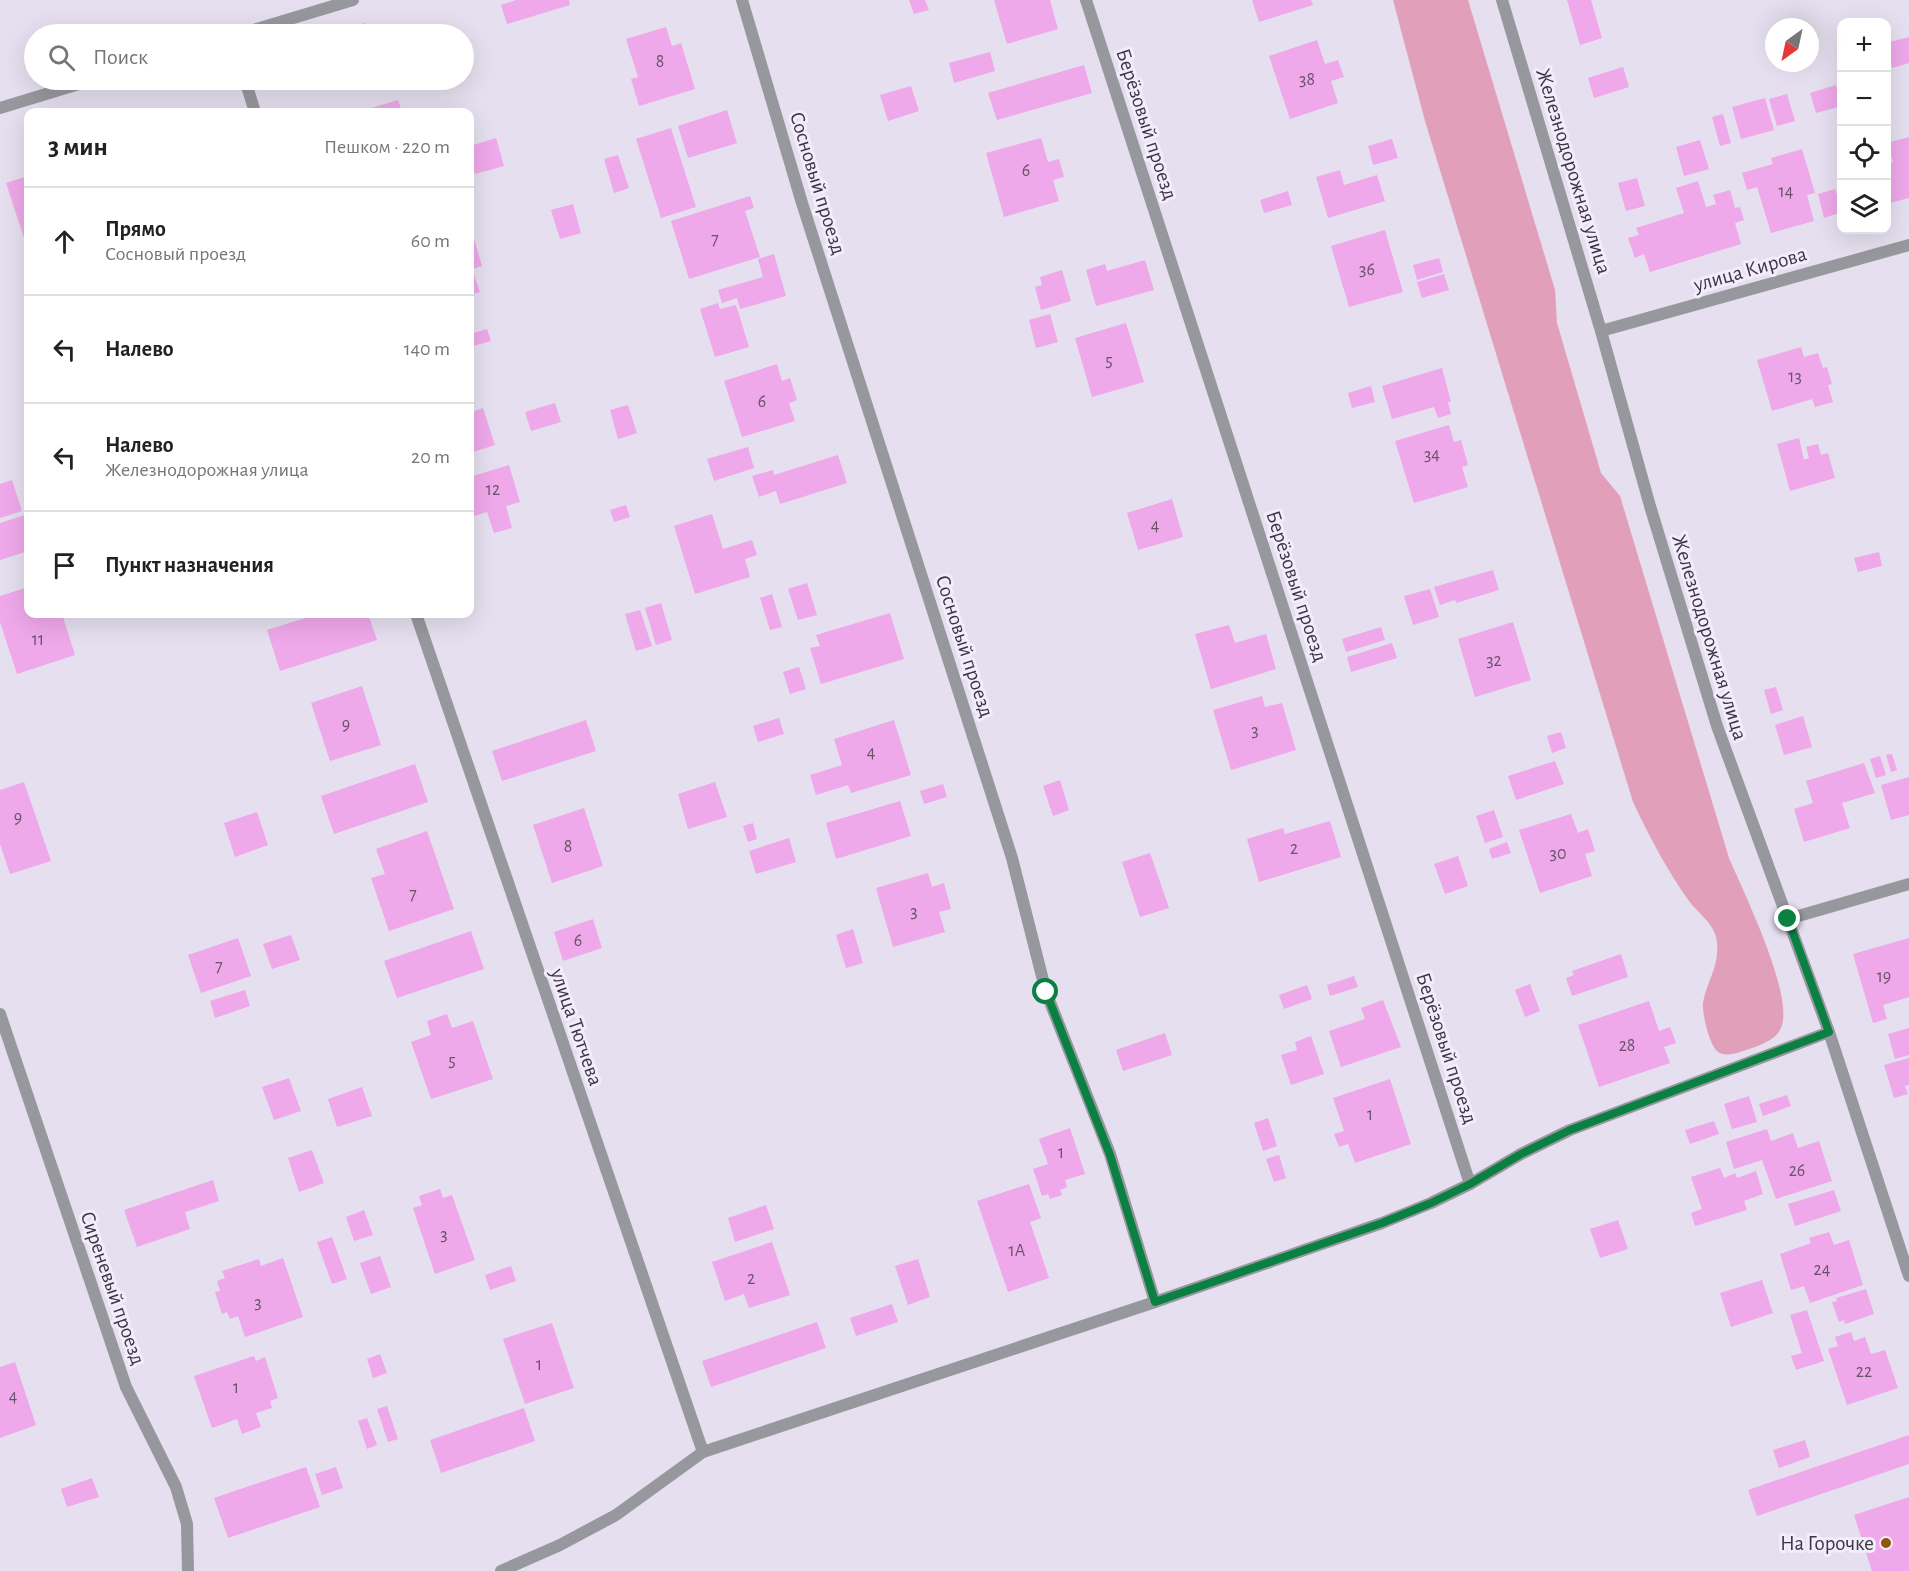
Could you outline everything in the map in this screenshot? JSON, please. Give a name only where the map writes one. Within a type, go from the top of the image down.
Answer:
[{"type":"street","points":[[274,24],[354,0]]},
{"type":"street","name":"Сосновый проезд","points":[[742,0],[802,203],[1012,858],[1046,992],[1110,1155],[1155,1302]]},
{"type":"street","name":"Берёзовый проезд","points":[[1086,0],[1470,1184]]},
{"type":"street","name":"Железнодорожная улица","points":[[1503,0],[1713,715],[1734,778],[1829,1032],[1909,1276]]},
{"type":"street","points":[[0,108],[59,90]]},
{"type":"street","points":[[248,90],[254,108]]},
{"type":"street","name":"улица Кирова","points":[[1601,331],[1909,245]]},
{"type":"street","name":"улица Тютчева","points":[[417,618],[703,1452]]},
{"type":"street","points":[[1788,919],[1909,884]]},
{"type":"street","name":"Сиреневый проезд","points":[[0,1014],[126,1387],[176,1487],[187,1524],[188,1571]]},
{"type":"street","points":[[501,1571],[560,1545],[616,1515],[703,1452],[1155,1302],[1382,1223],[1470,1184],[1521,1154],[1570,1130],[1829,1032]]},
{"type":"shaded area","points":[[1393,0],[1468,0],[1555,290],[1557,323],[1601,473],[1620,496],[1729,858],[1774,966],[1783,1009],[1782,1025],[1777,1035],[1757,1046],[1724,1054],[1717,1051],[1709,1035],[1703,1003],[1717,956],[1716,937],[1712,927],[1689,901],[1673,877],[1633,802],[1425,121]]},
{"type":"building","points":[[516,0],[569,0],[570,5],[507,24],[501,5]]},
{"type":"building","points":[[909,0],[925,0],[929,10],[914,14]]},
{"type":"building","points":[[994,0],[1050,0],[1058,29],[1007,44]]},
{"type":"building","points":[[1252,0],[1311,0],[1313,5],[1259,22]]},
{"type":"building","points":[[1567,0],[1591,0],[1602,38],[1580,45]]},
{"type":"building","points":[[666,27],[672,46],[681,43],[695,89],[639,106],[631,79],[638,77],[626,39]]},
{"type":"building","points":[[1909,37],[1909,63],[1892,68],[1891,42]]},
{"type":"building","points":[[1317,40],[1325,64],[1338,60],[1344,77],[1331,81],[1338,103],[1290,119],[1269,56]]},
{"type":"building","points":[[990,52],[995,71],[954,83],[949,63]]},
{"type":"building","points":[[1084,65],[1092,93],[997,120],[988,93]]},
{"type":"building","points":[[1623,67],[1629,87],[1594,98],[1588,78]]},
{"type":"building","points":[[1836,85],[1837,107],[1816,113],[1810,93]]},
{"type":"building","points":[[911,86],[919,111],[888,121],[880,95]]},
{"type":"building","points":[[1787,94],[1795,121],[1777,126],[1769,99]]},
{"type":"building","points":[[1765,98],[1774,130],[1741,139],[1732,107]]},
{"type":"building","points":[[398,100],[401,108],[371,108]]},
{"type":"building","points":[[727,110],[737,143],[688,158],[678,126]]},
{"type":"building","points":[[1723,114],[1731,143],[1720,146],[1712,117]]},
{"type":"building","points":[[671,128],[696,207],[661,218],[636,139]]},
{"type":"building","points":[[1909,137],[1909,198],[1891,203],[1891,162],[1893,162],[1891,142]]},
{"type":"building","points":[[496,138],[504,166],[475,174],[474,145]]},
{"type":"building","points":[[1041,138],[1048,162],[1059,159],[1064,177],[1053,180],[1059,201],[1004,217],[986,153]]},
{"type":"building","points":[[1392,139],[1398,158],[1373,165],[1368,146]]},
{"type":"building","points":[[1700,140],[1709,169],[1684,176],[1676,147]]},
{"type":"building","points":[[1802,149],[1815,193],[1807,195],[1814,221],[1771,233],[1757,187],[1747,190],[1742,173],[1773,164],[1771,158]]},
{"type":"building","points":[[618,155],[629,188],[614,193],[604,159]]},
{"type":"building","points":[[1340,170],[1344,185],[1377,175],[1385,201],[1328,218],[1316,177]]},
{"type":"building","points":[[24,177],[24,238],[6,183]]},
{"type":"building","points":[[1637,178],[1645,206],[1626,211],[1618,183]]},
{"type":"building","points":[[1698,181],[1706,207],[1716,204],[1713,195],[1730,190],[1735,208],[1740,207],[1744,220],[1735,223],[1741,244],[1650,272],[1644,254],[1635,258],[1628,238],[1639,235],[1636,228],[1684,213],[1676,188]]},
{"type":"building","points":[[1835,189],[1837,214],[1824,218],[1818,194]]},
{"type":"building","points":[[1288,191],[1292,205],[1264,213],[1260,200]]},
{"type":"building","points":[[750,196],[754,208],[745,211],[760,257],[689,279],[671,221]]},
{"type":"building","points":[[573,204],[581,233],[560,239],[551,210]]},
{"type":"building","points":[[1385,230],[1403,292],[1349,307],[1331,246]]},
{"type":"building","points":[[474,239],[482,266],[474,269]]},
{"type":"building","points":[[774,254],[786,296],[740,309],[737,298],[722,303],[718,290],[763,277],[758,259]]},
{"type":"building","points":[[1439,258],[1443,272],[1417,280],[1413,265]]},
{"type":"building","points":[[1145,260],[1154,290],[1096,306],[1086,270],[1105,264],[1107,271]]},
{"type":"building","points":[[1062,270],[1071,301],[1041,310],[1035,287],[1042,285],[1040,277]]},
{"type":"building","points":[[1444,274],[1449,290],[1422,298],[1417,282]]},
{"type":"building","points":[[474,275],[480,292],[474,294]]},
{"type":"building","points":[[718,303],[720,309],[736,305],[749,347],[715,357],[700,309]]},
{"type":"building","points":[[1050,314],[1058,342],[1036,348],[1029,320]]},
{"type":"building","points":[[1126,323],[1144,382],[1092,397],[1075,338]]},
{"type":"building","points":[[487,329],[491,341],[474,346],[474,333]]},
{"type":"building","points":[[1801,347],[1804,357],[1818,353],[1823,368],[1827,367],[1832,384],[1828,385],[1833,402],[1815,407],[1812,399],[1772,411],[1757,360]]},
{"type":"building","points":[[777,364],[782,381],[790,378],[797,400],[789,403],[795,421],[742,437],[724,381]]},
{"type":"building","points":[[1442,368],[1451,402],[1448,402],[1451,414],[1438,418],[1434,407],[1392,419],[1382,386]]},
{"type":"building","points":[[1371,386],[1375,402],[1352,408],[1348,393]]},
{"type":"building","points":[[555,403],[561,422],[531,431],[525,412]]},
{"type":"building","points":[[628,405],[637,433],[618,439],[610,410]]},
{"type":"building","points":[[483,408],[495,445],[474,452],[474,411]]},
{"type":"building","points":[[1449,425],[1454,442],[1461,440],[1468,465],[1462,467],[1468,487],[1414,503],[1395,441]]},
{"type":"building","points":[[1799,438],[1804,460],[1809,458],[1806,447],[1818,444],[1821,455],[1828,453],[1835,478],[1790,491],[1777,444]]},
{"type":"building","points":[[748,447],[754,468],[714,481],[707,459]]},
{"type":"building","points":[[838,455],[847,483],[780,504],[776,491],[759,497],[752,476],[773,470],[774,475]]},
{"type":"building","points":[[509,465],[520,502],[506,506],[512,528],[494,533],[487,512],[474,516],[474,476]]},
{"type":"building","points":[[12,480],[22,511],[0,518],[0,484]]},
{"type":"building","points":[[1172,499],[1183,537],[1138,550],[1127,513]]},
{"type":"building","points":[[626,505],[630,517],[614,522],[610,510]]},
{"type":"building","points":[[712,514],[723,549],[752,540],[757,555],[745,559],[750,577],[695,594],[674,526]]},
{"type":"building","points":[[24,515],[24,552],[0,560],[0,523]]},
{"type":"building","points":[[1879,552],[1882,566],[1858,572],[1854,558]]},
{"type":"building","points":[[1493,570],[1499,590],[1456,603],[1455,600],[1440,605],[1434,587]]},
{"type":"building","points":[[807,583],[817,615],[798,620],[788,589]]},
{"type":"building","points":[[24,588],[24,618],[63,618],[75,655],[17,674],[0,622],[0,596]]},
{"type":"building","points":[[1430,589],[1439,617],[1413,625],[1404,596]]},
{"type":"building","points":[[772,594],[782,627],[770,630],[760,598]]},
{"type":"building","points":[[661,603],[672,640],[656,645],[645,608]]},
{"type":"building","points":[[640,610],[652,646],[636,651],[625,614]]},
{"type":"building","points":[[890,613],[904,659],[821,684],[810,648],[820,646],[816,635]]},
{"type":"building","points":[[305,618],[369,618],[377,640],[280,671],[267,630]]},
{"type":"building","points":[[1513,622],[1531,680],[1475,697],[1458,639]]},
{"type":"building","points":[[1229,625],[1235,643],[1266,634],[1276,669],[1211,689],[1195,634]]},
{"type":"building","points":[[1381,627],[1385,640],[1346,652],[1342,639]]},
{"type":"building","points":[[1392,643],[1397,658],[1351,672],[1347,657]]},
{"type":"building","points":[[799,667],[806,689],[790,694],[783,672]]},
{"type":"building","points":[[362,686],[381,745],[330,761],[311,703]]},
{"type":"building","points":[[1776,687],[1783,710],[1771,714],[1764,690]]},
{"type":"building","points":[[1262,696],[1265,707],[1282,703],[1296,750],[1231,770],[1213,710]]},
{"type":"building","points":[[1803,716],[1812,747],[1784,755],[1775,725]]},
{"type":"building","points":[[779,718],[784,734],[758,742],[753,726]]},
{"type":"building","points":[[586,720],[596,751],[502,781],[492,751]]},
{"type":"building","points":[[894,720],[911,775],[851,793],[848,785],[816,795],[810,775],[842,765],[834,739]]},
{"type":"building","points":[[1561,732],[1566,748],[1552,753],[1547,736]]},
{"type":"building","points":[[1892,754],[1897,770],[1891,772],[1886,755]]},
{"type":"building","points":[[1880,756],[1886,775],[1876,778],[1870,759]]},
{"type":"building","points":[[1555,761],[1564,784],[1516,800],[1508,776]]},
{"type":"building","points":[[1864,763],[1875,793],[1842,803],[1850,828],[1804,842],[1794,809],[1813,803],[1806,781]]},
{"type":"building","points":[[415,764],[428,802],[334,834],[321,796]]},
{"type":"building","points":[[1909,777],[1909,815],[1891,820],[1881,785]]},
{"type":"building","points":[[1060,780],[1069,810],[1053,816],[1043,786]]},
{"type":"building","points":[[24,782],[51,861],[10,874],[0,844],[0,790]]},
{"type":"building","points":[[715,782],[727,817],[688,829],[678,794]]},
{"type":"building","points":[[943,784],[947,797],[924,804],[920,791]]},
{"type":"building","points":[[900,801],[911,836],[836,859],[826,823]]},
{"type":"building","points":[[584,808],[603,866],[552,883],[533,825]]},
{"type":"building","points":[[1494,810],[1503,837],[1485,843],[1476,816]]},
{"type":"building","points":[[257,812],[268,845],[235,857],[224,823]]},
{"type":"building","points":[[1571,814],[1578,833],[1588,829],[1595,851],[1585,854],[1592,876],[1540,893],[1519,830]]},
{"type":"building","points":[[1330,821],[1341,857],[1259,882],[1247,839],[1283,828],[1285,834]]},
{"type":"building","points":[[753,823],[757,839],[748,842],[743,826]]},
{"type":"building","points":[[427,831],[454,909],[389,931],[371,878],[385,874],[376,849]]},
{"type":"building","points":[[789,838],[796,862],[756,874],[749,851]]},
{"type":"building","points":[[1507,842],[1511,853],[1492,859],[1489,849]]},
{"type":"building","points":[[1150,853],[1169,908],[1140,917],[1122,862]]},
{"type":"building","points":[[1458,856],[1468,886],[1445,894],[1434,864]]},
{"type":"building","points":[[928,873],[932,887],[944,883],[951,909],[939,912],[945,932],[893,947],[876,888]]},
{"type":"building","points":[[593,919],[602,948],[563,961],[554,932]]},
{"type":"building","points":[[853,929],[863,963],[846,968],[836,935]]},
{"type":"building","points":[[471,931],[484,969],[397,998],[384,961]]},
{"type":"building","points":[[291,935],[300,960],[272,969],[263,944]]},
{"type":"building","points":[[238,938],[251,976],[201,993],[188,955]]},
{"type":"building","points":[[1909,938],[1909,997],[1883,1005],[1887,1019],[1873,1023],[1853,954]]},
{"type":"building","points":[[1621,954],[1628,977],[1572,996],[1566,978],[1574,975],[1572,971]]},
{"type":"building","points":[[1354,976],[1358,987],[1330,996],[1327,985]]},
{"type":"building","points":[[1530,984],[1540,1011],[1525,1017],[1515,990]]},
{"type":"building","points":[[1307,985],[1312,999],[1284,1009],[1279,995]]},
{"type":"building","points":[[245,990],[250,1006],[215,1018],[210,1001]]},
{"type":"building","points":[[1383,1000],[1401,1047],[1341,1067],[1329,1031],[1365,1019],[1361,1008]]},
{"type":"building","points":[[1649,1001],[1659,1031],[1670,1027],[1676,1043],[1664,1047],[1670,1063],[1599,1087],[1578,1025]]},
{"type":"building","points":[[447,1014],[452,1028],[473,1021],[493,1079],[431,1099],[411,1042],[431,1035],[427,1021]]},
{"type":"building","points":[[1909,1028],[1909,1055],[1895,1059],[1888,1034]]},
{"type":"building","points":[[1165,1033],[1172,1055],[1123,1071],[1116,1050]]},
{"type":"building","points":[[1311,1036],[1324,1074],[1291,1085],[1281,1055],[1297,1050],[1295,1042]]},
{"type":"building","points":[[1909,1058],[1909,1085],[1905,1086],[1908,1094],[1894,1098],[1884,1065]]},
{"type":"building","points":[[289,1078],[301,1111],[274,1120],[262,1087]]},
{"type":"building","points":[[1390,1079],[1411,1144],[1355,1163],[1348,1144],[1339,1147],[1334,1134],[1344,1131],[1333,1098]]},
{"type":"building","points":[[362,1087],[372,1116],[337,1127],[328,1099]]},
{"type":"building","points":[[1787,1095],[1791,1106],[1763,1116],[1759,1104]]},
{"type":"building","points":[[1749,1096],[1757,1122],[1732,1129],[1724,1104]]},
{"type":"building","points":[[1268,1118],[1277,1146],[1263,1151],[1254,1123]]},
{"type":"building","points":[[1714,1121],[1719,1134],[1690,1144],[1685,1130]]},
{"type":"building","points":[[1070,1128],[1085,1174],[1065,1180],[1067,1187],[1060,1190],[1062,1195],[1050,1199],[1048,1194],[1042,1196],[1033,1169],[1048,1164],[1039,1139]]},
{"type":"building","points":[[1767,1129],[1771,1141],[1793,1133],[1798,1148],[1819,1141],[1832,1181],[1776,1199],[1762,1160],[1734,1169],[1726,1142]]},
{"type":"building","points":[[312,1150],[324,1183],[299,1192],[288,1158]]},
{"type":"building","points":[[1279,1155],[1286,1178],[1274,1182],[1266,1159]]},
{"type":"building","points":[[1720,1168],[1724,1178],[1735,1173],[1737,1178],[1756,1171],[1763,1194],[1744,1201],[1747,1210],[1695,1226],[1691,1213],[1702,1209],[1691,1177]]},
{"type":"building","points":[[213,1180],[219,1201],[185,1212],[190,1229],[137,1247],[124,1210]]},
{"type":"building","points":[[1029,1184],[1041,1218],[1030,1222],[1049,1278],[1008,1292],[977,1201]]},
{"type":"building","points":[[440,1189],[443,1198],[452,1195],[475,1260],[435,1274],[413,1208],[422,1205],[419,1196]]},
{"type":"building","points":[[1834,1190],[1841,1211],[1795,1226],[1788,1204]]},
{"type":"building","points":[[766,1205],[774,1229],[735,1242],[728,1218]]},
{"type":"building","points":[[364,1210],[373,1235],[354,1241],[346,1217]]},
{"type":"building","points":[[1618,1220],[1628,1249],[1600,1258],[1590,1229]]},
{"type":"building","points":[[1829,1232],[1834,1245],[1849,1240],[1863,1285],[1810,1303],[1804,1286],[1791,1290],[1780,1254],[1811,1243],[1809,1238]]},
{"type":"building","points":[[332,1237],[347,1279],[332,1284],[317,1242]]},
{"type":"building","points":[[772,1242],[790,1295],[749,1308],[744,1294],[725,1301],[712,1262]]},
{"type":"building","points":[[380,1256],[391,1287],[371,1294],[360,1263]]},
{"type":"building","points":[[283,1258],[303,1317],[245,1337],[238,1316],[230,1319],[227,1312],[222,1314],[215,1292],[220,1291],[217,1281],[225,1278],[222,1271],[259,1259],[261,1266]]},
{"type":"building","points":[[918,1259],[930,1297],[908,1305],[895,1266]]},
{"type":"building","points":[[511,1266],[516,1281],[490,1290],[485,1275]]},
{"type":"building","points":[[1762,1280],[1773,1313],[1731,1327],[1720,1293]]},
{"type":"building","points":[[1866,1289],[1874,1314],[1845,1324],[1844,1320],[1839,1322],[1832,1302],[1837,1301],[1836,1298]]},
{"type":"building","points":[[892,1304],[898,1322],[856,1336],[850,1318]]},
{"type":"building","points":[[1807,1310],[1824,1361],[1796,1370],[1791,1356],[1802,1353],[1790,1315]]},
{"type":"building","points":[[817,1322],[826,1348],[711,1387],[702,1361]]},
{"type":"building","points":[[552,1323],[574,1388],[525,1404],[503,1339]]},
{"type":"building","points":[[1851,1332],[1854,1341],[1865,1337],[1871,1354],[1885,1350],[1898,1388],[1847,1405],[1828,1349],[1838,1346],[1835,1337]]},
{"type":"building","points":[[380,1354],[387,1373],[373,1378],[367,1359]]},
{"type":"building","points":[[254,1356],[256,1361],[265,1357],[278,1398],[270,1401],[272,1408],[256,1413],[261,1427],[242,1434],[237,1419],[212,1428],[194,1376]]},
{"type":"building","points":[[15,1362],[36,1425],[0,1438],[0,1367]]},
{"type":"building","points":[[387,1406],[398,1439],[388,1442],[377,1409]]},
{"type":"building","points":[[524,1408],[535,1441],[441,1473],[430,1440]]},
{"type":"building","points":[[367,1418],[377,1445],[367,1449],[358,1421]]},
{"type":"building","points":[[1909,1435],[1909,1464],[1757,1516],[1748,1490]]},
{"type":"building","points":[[1805,1440],[1810,1457],[1779,1468],[1773,1450]]},
{"type":"building","points":[[306,1467],[320,1507],[228,1538],[214,1498]]},
{"type":"building","points":[[336,1467],[343,1488],[322,1495],[315,1474]]},
{"type":"building","points":[[92,1478],[99,1497],[67,1507],[61,1489]]},
{"type":"building","name":"На Горочке","points":[[1909,1497],[1909,1571],[1872,1571],[1854,1515]]},
{"type":"place","name":"На Горочке","points":[[1886,1543]]},
{"type":"route","points":[[1046,992],[1110,1155],[1155,1302],[1382,1223],[1470,1184],[1521,1154],[1570,1130],[1829,1032],[1788,919]]}]
